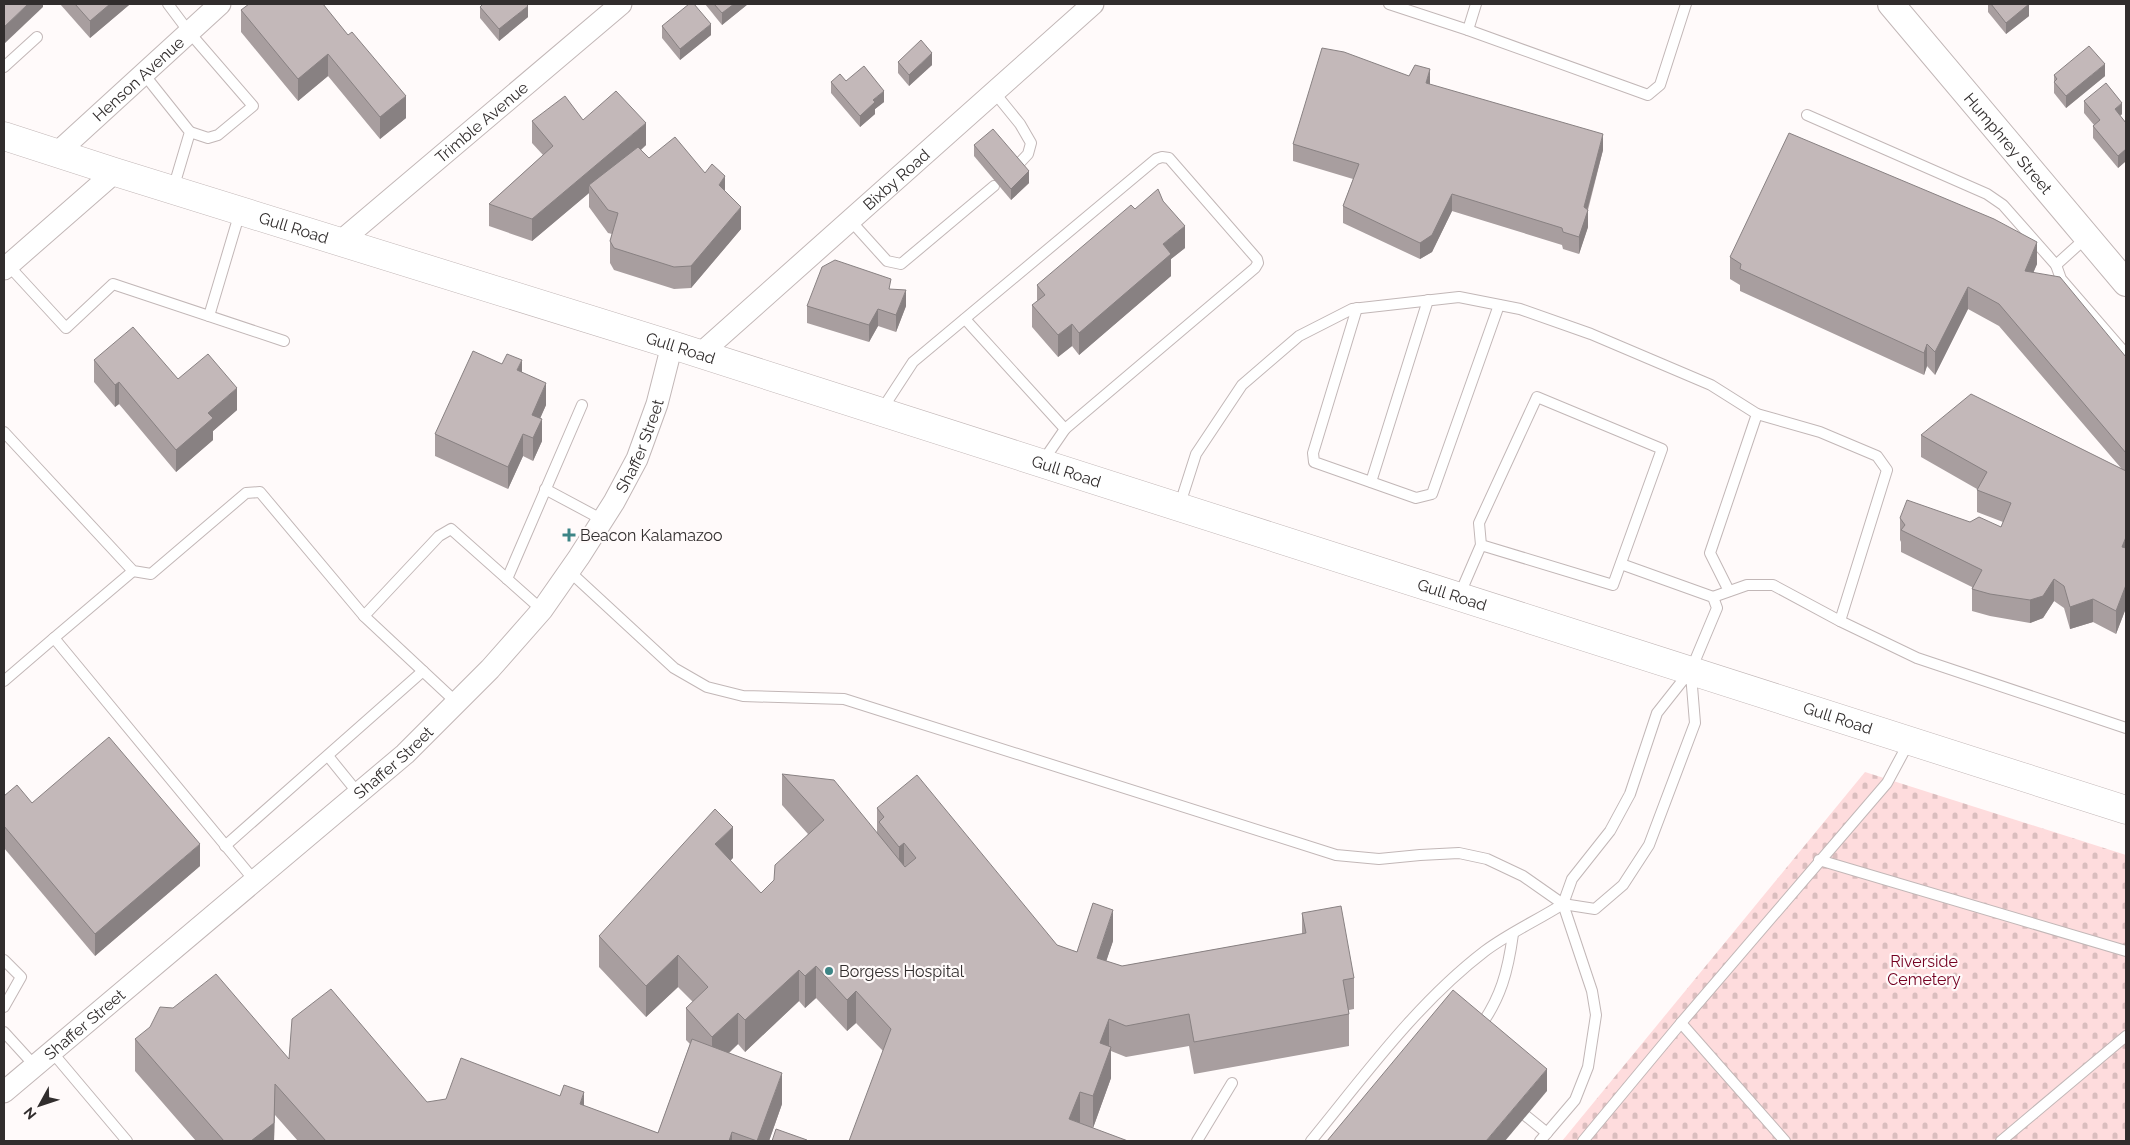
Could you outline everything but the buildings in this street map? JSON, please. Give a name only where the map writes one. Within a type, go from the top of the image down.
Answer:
[{"type":"main road","name":"Gull Road","points":[[4,136],[672,345],[2126,810]]},
{"type":"street","name":"Henson Avenue","points":[[56,153],[220,4]]},
{"type":"street","name":"Trimble Avenue","points":[[341,241],[621,4]]},
{"type":"street","name":"Bixby Road","points":[[699,355],[1093,4]]},
{"type":"street","name":"Humphrey Street","points":[[1891,4],[2126,283]]},
{"type":"street","points":[[6,267],[115,172]]},
{"type":"street","name":"Shaffer Street","points":[[4,1092],[404,754],[490,669],[542,610],[603,520],[637,459],[657,404],[672,345]]},
{"type":"lane","points":[[143,74],[190,132],[208,138],[218,135],[253,106],[189,32],[168,4]]},
{"type":"lane","points":[[1389,4],[1468,30],[1648,95],[1660,85],[1686,4]]},
{"type":"lane","points":[[1468,30],[1476,4]]},
{"type":"lane","points":[[4,67],[37,37]]},
{"type":"lane","points":[[994,92],[1020,124],[1031,143],[1028,154],[1013,170]]},
{"type":"lane","points":[[1807,115],[1987,194],[2002,205],[2056,265],[2060,279],[2126,354]]},
{"type":"lane","points":[[173,190],[190,132]]},
{"type":"lane","points":[[880,413],[913,362],[1156,159],[1168,158],[1257,259],[1258,263],[1255,268],[1066,429],[1041,464]]},
{"type":"lane","points":[[850,220],[887,261],[901,264],[994,186]]},
{"type":"lane","points":[[209,316],[241,210]]},
{"type":"lane","points":[[2056,265],[2087,237]]},
{"type":"lane","points":[[6,267],[66,328],[113,284],[284,341]]},
{"type":"lane","points":[[1178,508],[1196,454],[1242,385],[1299,336],[1352,309],[1459,297],[1520,309],[1591,334],[1711,386],[1757,414],[1820,432],[1877,456],[1887,470],[1840,621]]},
{"type":"lane","points":[[1371,482],[1428,300]]},
{"type":"lane","points":[[1357,308],[1313,453],[1314,462],[1416,498],[1432,494],[1498,305]]},
{"type":"lane","points":[[965,319],[1066,429]]},
{"type":"lane","points":[[1458,596],[1481,545],[1479,523],[1537,397],[1662,448],[1613,585],[1481,545]]},
{"type":"lane","points":[[506,579],[582,405]]},
{"type":"lane","points":[[1729,591],[1710,552],[1757,414]]},
{"type":"lane","points":[[4,432],[133,572],[151,574],[246,493],[260,492],[364,616],[456,702]]},
{"type":"lane","points":[[546,489],[603,520]]},
{"type":"lane","points":[[364,616],[439,536],[451,529],[542,610]]},
{"type":"lane","points":[[1621,564],[1713,597],[1747,585],[1773,585],[1840,621],[1917,658],[2126,728]]},
{"type":"lane","points":[[569,571],[674,668],[707,687],[743,696],[844,699],[1336,855],[1379,859],[1459,854],[1487,859],[1523,876],[1563,904],[1595,909],[1623,885],[1649,845],[1695,723],[1691,670]]},
{"type":"lane","points":[[4,681],[133,572]]},
{"type":"lane","points":[[1526,1116],[1544,1137],[1575,1100],[1588,1067],[1596,1015],[1592,991],[1563,904],[1572,879],[1610,831],[1630,794],[1657,713],[1691,670],[1717,608],[1713,597]]},
{"type":"lane","points":[[54,638],[254,880]]},
{"type":"lane","points":[[225,846],[423,671]]},
{"type":"lane","points":[[1583,1141],[1819,860],[1887,783],[1910,741]]},
{"type":"lane","points":[[328,756],[358,793]]},
{"type":"lane","points":[[1819,860],[2126,951]]},
{"type":"lane","points":[[1311,1141],[1410,1022],[1442,988],[1486,950],[1563,904]]},
{"type":"lane","points":[[1476,1032],[1492,1010],[1509,967],[1513,934]]},
{"type":"lane","points":[[4,960],[21,977],[4,1006]]},
{"type":"lane","points":[[1681,1023],[1785,1141]]},
{"type":"lane","points":[[4,1032],[35,1066]]},
{"type":"lane","points":[[2001,1141],[2126,1036]]},
{"type":"lane","points":[[52,1052],[127,1141]]},
{"type":"lane","points":[[1196,1141],[1232,1083]]},
{"type":"green space","name":"Riverside Cemetery","points":[[1865,772],[2126,855],[2126,1141],[1562,1141]]},
{"type":"place","name":"Beacon Kalamazoo","points":[[569,535]]},
{"type":"place","name":"Borgess Hospital","points":[[829,971]]}]
